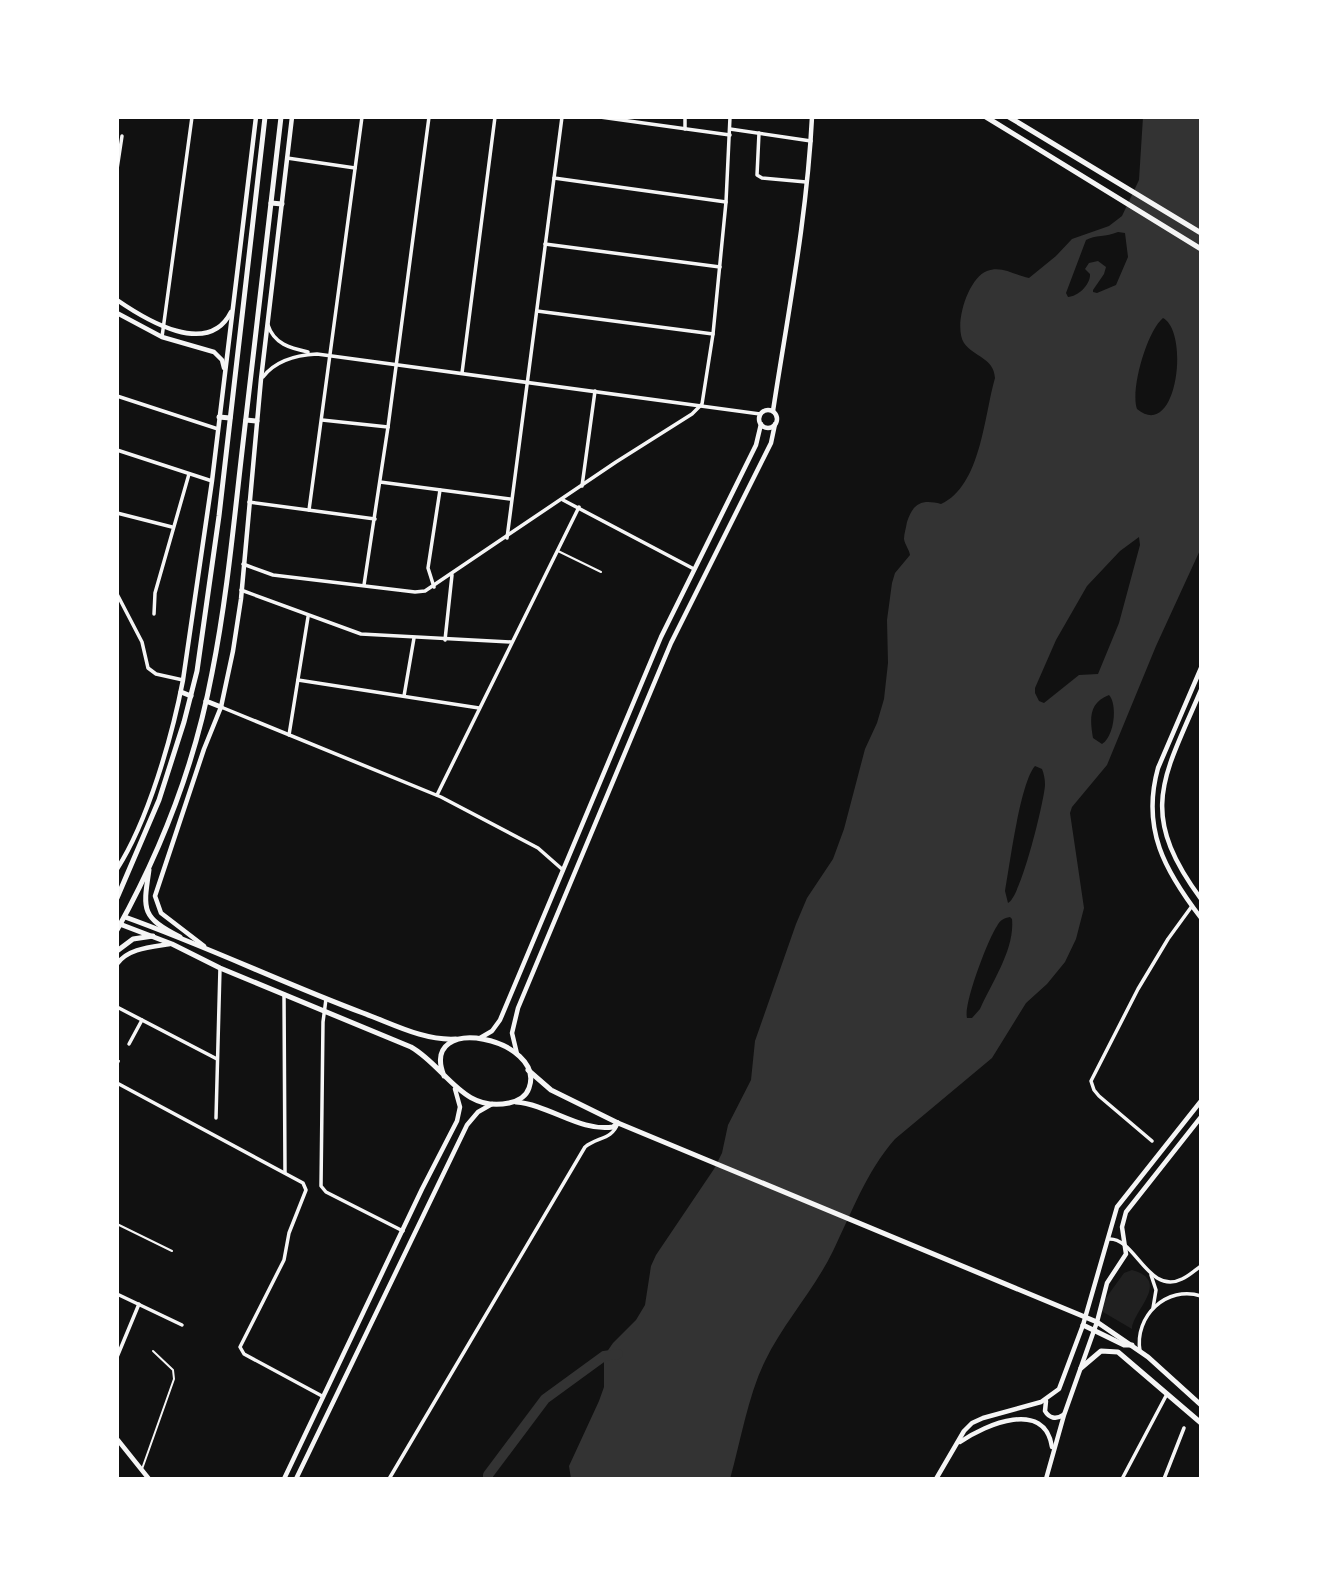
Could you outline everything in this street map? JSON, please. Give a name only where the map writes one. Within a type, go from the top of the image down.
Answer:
[{"type":"main road","points":[[117,898],[159,800],[191,696],[201,646],[219,516],[265,117]]},
{"type":"main road","points":[[281,117],[234,517],[217,646],[206,701],[177,797],[152,860],[125,918],[118,926],[153,936],[220,968],[411,1047],[426,1057],[456,1089],[469,1098],[493,1104],[512,1102],[542,1107],[595,1128],[613,1128],[618,1123]]},
{"type":"main road","points":[[986,117],[1201,249]]},
{"type":"main road","points":[[1009,117],[1201,233]]},
{"type":"main road","points":[[246,199],[256,201]]},
{"type":"main road","points":[[271,203],[282,204]]},
{"type":"main road","points":[[219,416],[230,418]]},
{"type":"main road","points":[[246,420],[257,421]]},
{"type":"main road","points":[[219,516],[234,517]]},
{"type":"main road","points":[[181,692],[191,696]]},
{"type":"main road","points":[[206,701],[221,707]]},
{"type":"main road","points":[[152,860],[145,896],[146,909],[155,922],[180,937]]},
{"type":"main road","points":[[117,885],[128,874]]},
{"type":"main road","points":[[117,914],[422,1035],[436,1038],[480,1038],[506,1047],[551,1090],[618,1123],[1097,1322],[1140,1350],[1201,1405]]},
{"type":"main road","points":[[117,951],[130,940],[153,936]]},
{"type":"main road","points":[[444,1076],[441,1063],[444,1051],[459,1038]]},
{"type":"main road","points":[[512,1102],[522,1098],[528,1090],[531,1080],[528,1070]]},
{"type":"main road","points":[[1083,1325],[1124,1345],[1132,1345]]},
{"type":"main road","points":[[1081,1368],[1098,1353],[1114,1351],[1122,1354],[1201,1423]]},
{"type":"street","points":[[162,337],[192,117]]},
{"type":"street","points":[[117,869],[152,790],[181,692],[212,481],[256,117]]},
{"type":"street","points":[[214,952],[161,913],[155,896],[204,749],[221,707],[233,651],[292,117]]},
{"type":"street","points":[[309,510],[362,117]]},
{"type":"street","points":[[364,586],[397,364],[429,117]]},
{"type":"street","points":[[462,373],[495,117]]},
{"type":"street","points":[[506,538],[562,117]]},
{"type":"street","points":[[600,117],[730,135]]},
{"type":"street","points":[[685,117],[685,130]]},
{"type":"street","points":[[243,564],[273,575],[425,591],[435,587],[692,414],[702,404],[713,334],[726,202],[730,117]]},
{"type":"street","points":[[519,1058],[512,1033],[518,1008],[671,643],[771,443],[777,417],[773,411],[794,290],[808,182],[812,117]]},
{"type":"street","points":[[730,129],[811,141]]},
{"type":"street","points":[[760,133],[757,175],[762,178],[808,182]]},
{"type":"street","points":[[117,169],[122,136]]},
{"type":"street","points":[[287,158],[356,168]]},
{"type":"street","points":[[554,178],[726,202]]},
{"type":"street","points":[[545,244],[720,267]]},
{"type":"street","points":[[117,300],[164,326],[187,333],[205,333],[223,324],[232,308]]},
{"type":"street","points":[[537,311],[713,334]]},
{"type":"street","points":[[117,313],[162,337],[207,349],[219,355],[223,365],[223,384]]},
{"type":"street","points":[[268,326],[270,333],[281,344],[317,354],[702,404],[760,414],[765,410],[773,411]]},
{"type":"street","points":[[261,379],[267,371],[292,357],[317,354]]},
{"type":"street","points":[[582,486],[594,391]]},
{"type":"street","points":[[117,396],[218,429]]},
{"type":"street","points":[[480,1038],[492,1031],[500,1020],[642,680],[757,445],[760,414]]},
{"type":"street","points":[[322,420],[388,427]]},
{"type":"street","points":[[761,424],[767,428],[775,424]]},
{"type":"street","points":[[117,450],[212,481]]},
{"type":"street","points":[[154,614],[155,593],[189,474]]},
{"type":"street","points":[[380,482],[511,499]]},
{"type":"street","points":[[435,587],[428,568],[440,490]]},
{"type":"street","points":[[562,499],[694,569]]},
{"type":"street","points":[[249,502],[375,519]]},
{"type":"street","points":[[436,795],[579,507]]},
{"type":"street","points":[[117,513],[172,527]]},
{"type":"street","points":[[445,639],[452,574]]},
{"type":"street","points":[[241,590],[361,634],[511,642]]},
{"type":"street","points":[[117,594],[142,642],[148,668],[153,673],[183,680]]},
{"type":"street","points":[[289,735],[308,616]]},
{"type":"street","points":[[404,696],[414,638]]},
{"type":"street","points":[[1201,668],[1162,757],[1154,782],[1153,826],[1161,855],[1201,918]]},
{"type":"street","points":[[298,680],[479,708]]},
{"type":"street","points":[[1201,690],[1166,771],[1161,808],[1166,838],[1181,871],[1201,899]]},
{"type":"street","points":[[221,707],[436,795],[538,848],[563,870]]},
{"type":"street","points":[[1172,876],[1181,871]]},
{"type":"street","points":[[1190,885],[1199,886]]},
{"type":"street","points":[[1152,1141],[1099,1096],[1091,1081],[1138,989],[1168,939],[1192,906]]},
{"type":"street","points":[[117,964],[123,956],[133,952],[172,944]]},
{"type":"street","points":[[216,1118],[220,968]]},
{"type":"street","points":[[284,994],[285,1172]]},
{"type":"street","points":[[326,999],[323,1010],[321,1183],[326,1192],[402,1231]]},
{"type":"street","points":[[117,1007],[217,1059]]},
{"type":"street","points":[[129,1044],[142,1020]]},
{"type":"street","points":[[117,1083],[303,1183],[305,1194],[289,1233],[284,1260],[241,1341],[240,1350],[322,1396]]},
{"type":"street","points":[[284,1479],[459,1116],[460,1102],[456,1089]]},
{"type":"street","points":[[936,1479],[968,1427],[977,1420],[1046,1400],[1062,1384],[1083,1325],[1112,1217],[1122,1198],[1201,1101]]},
{"type":"street","points":[[296,1479],[467,1125],[478,1112],[493,1104]]},
{"type":"street","points":[[1046,1479],[1052,1451],[1097,1322],[1107,1283],[1125,1258],[1122,1227],[1128,1208],[1201,1116]]},
{"type":"street","points":[[390,1479],[585,1147],[608,1137],[616,1130],[618,1123]]},
{"type":"street","points":[[1106,1240],[1116,1239],[1149,1272],[1163,1280],[1174,1282],[1201,1266]]},
{"type":"street","points":[[1140,1350],[1140,1331],[1152,1310],[1156,1290],[1149,1272]]},
{"type":"street","points":[[1152,1310],[1171,1296],[1187,1293],[1201,1296]]},
{"type":"street","points":[[117,1294],[182,1325]]},
{"type":"street","points":[[369,1302],[379,1306]]},
{"type":"street","points":[[117,1357],[139,1304]]},
{"type":"street","points":[[1122,1479],[1168,1393]]},
{"type":"street","points":[[1046,1400],[1046,1414],[1057,1418],[1064,1415]]},
{"type":"street","points":[[960,1442],[988,1426],[1029,1419],[1039,1422],[1047,1430],[1052,1451]]},
{"type":"street","points":[[309,1426],[319,1430]]},
{"type":"street","points":[[1164,1479],[1184,1428]]},
{"type":"street","points":[[117,1439],[149,1479]]},
{"type":"lane","points":[[557,550],[601,572]]},
{"type":"lane","points":[[117,1065],[119,1061]]},
{"type":"lane","points":[[117,1224],[172,1251]]},
{"type":"lane","points":[[142,1470],[174,1379],[173,1370],[153,1351]]},
{"type":"shaded area","points":[[1143,117],[1201,117],[1201,548],[1156,646],[1107,765],[1070,813],[1084,908],[1076,939],[1065,962],[1047,984],[1026,1003],[992,1058],[895,1139],[876,1165],[833,1251],[765,1361],[749,1403],[730,1479],[571,1479],[569,1466],[604,1387],[604,1356],[636,1320],[645,1305],[651,1266],[656,1255],[722,1153],[728,1125],[751,1080],[755,1041],[796,924],[807,898],[833,859],[844,829],[865,749],[884,699],[888,663],[887,620],[892,583],[895,573],[910,555],[904,539],[909,516],[915,507],[923,502],[941,504],[954,495],[973,466],[995,378],[991,366],[968,348],[961,335],[961,315],[968,292],[980,275],[993,269],[1029,278],[1072,239],[1109,226],[1122,216],[1139,180]],"holes":[[[1125,233],[1128,257],[1116,285],[1097,293],[1093,292],[1106,267],[1098,261],[1089,263],[1085,269],[1090,274],[1086,286],[1076,295],[1068,297],[1066,293],[1086,240]],[[1163,318],[1171,327],[1176,343],[1177,362],[1170,398],[1162,411],[1151,415],[1137,409],[1135,400],[1141,361],[1151,335]],[[1139,537],[1140,545],[1119,623],[1098,674],[1079,675],[1044,703],[1039,701],[1035,688],[1056,640],[1087,586],[1120,551]],[[1109,695],[1114,713],[1112,728],[1102,744],[1093,738],[1091,719],[1094,707]],[[1035,766],[1042,769],[1045,785],[1041,810],[1025,868],[1008,903],[1005,891],[1025,789]],[[1006,918],[1012,919],[1006,954],[980,1009],[972,1018],[967,1018],[972,987],[982,957],[998,924]]]},
{"type":"shaded area","points":[[1132,1270],[1144,1275],[1150,1288],[1132,1329],[1098,1309],[1124,1273]]},
{"type":"waterway","points":[[488,1479],[488,1475],[545,1399],[604,1356],[618,1354]]}]
